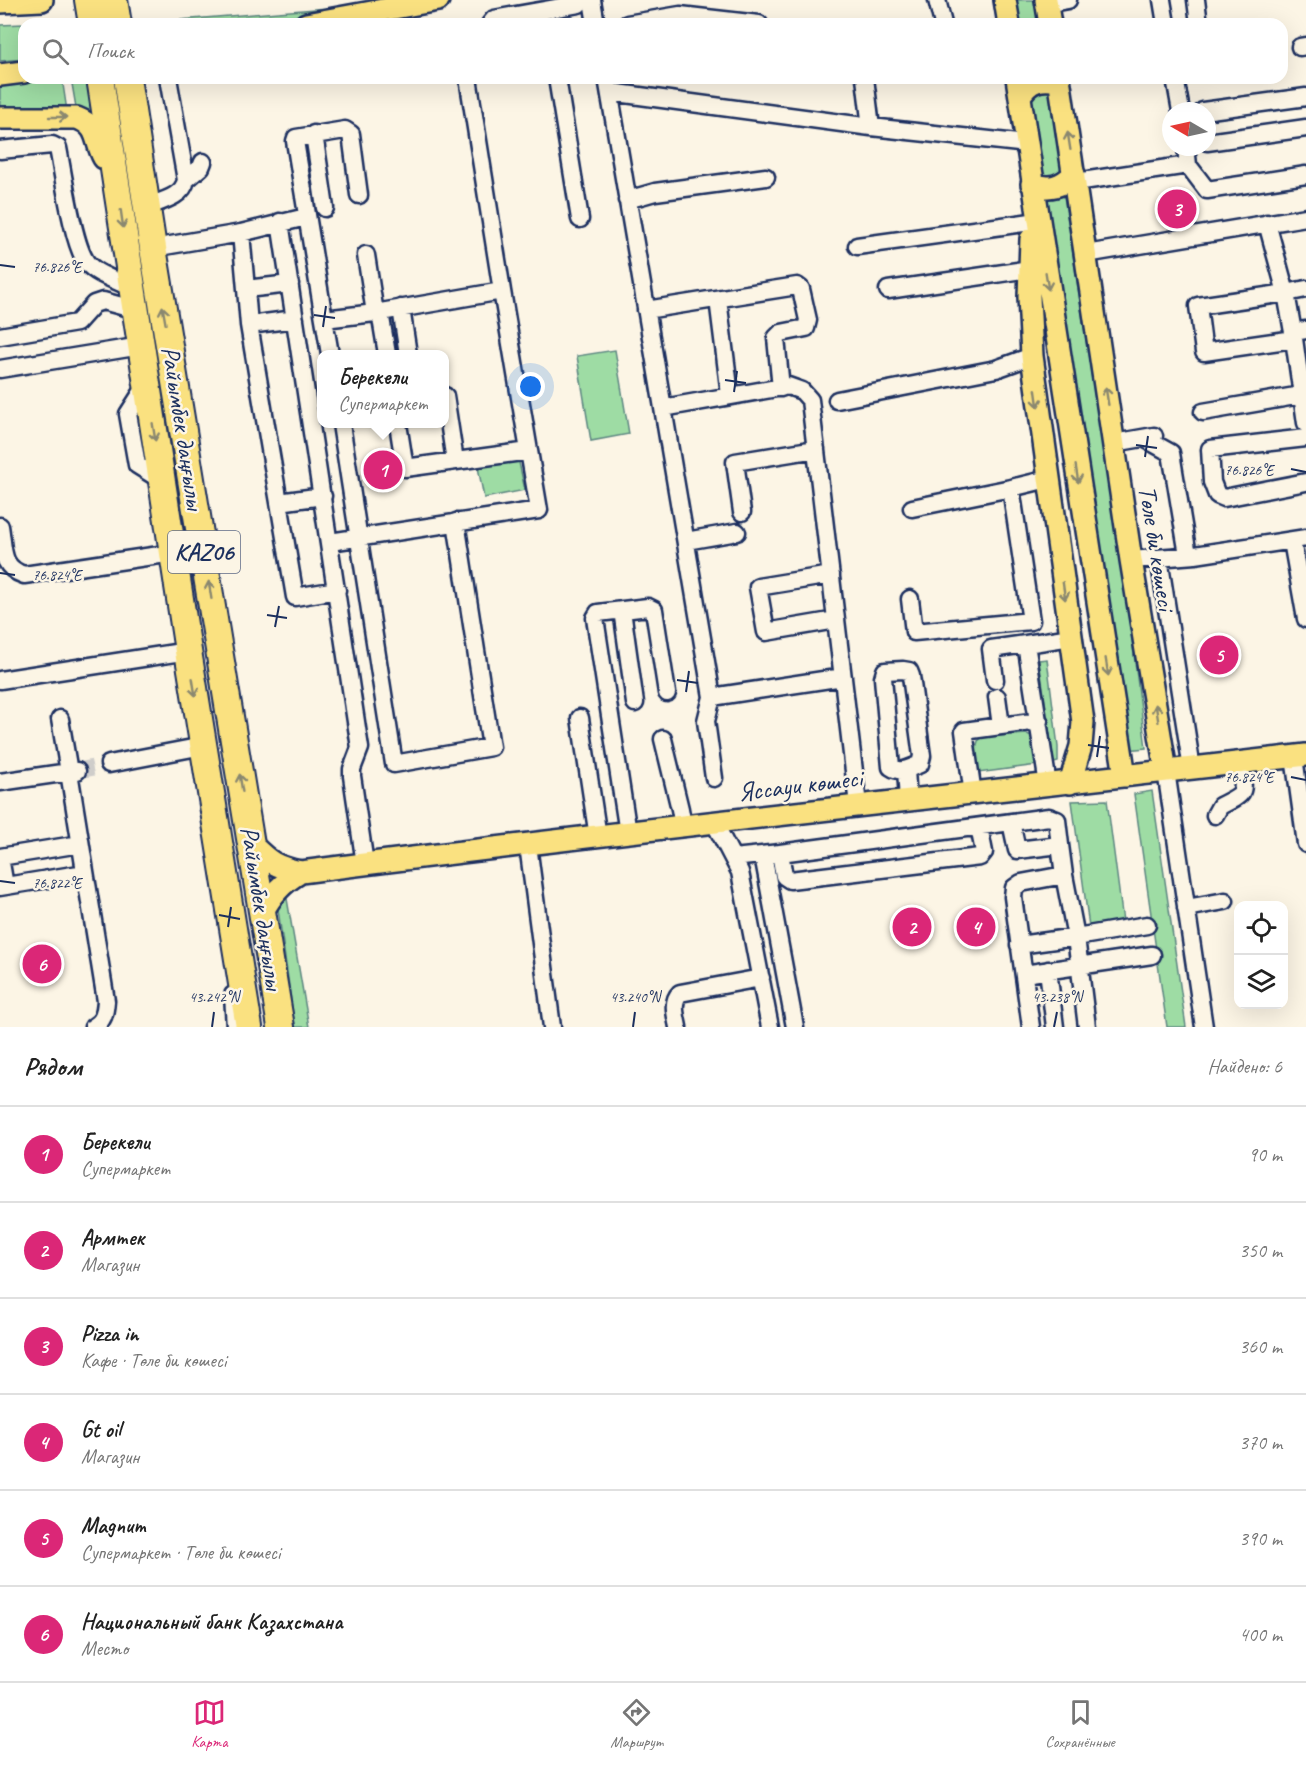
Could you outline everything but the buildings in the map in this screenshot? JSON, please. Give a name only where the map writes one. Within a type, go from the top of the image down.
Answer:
[{"type":"highway","points":[[116,0],[118,18]]},
{"type":"highway","name":"Райымбек даңғылы","points":[[101,84],[146,386],[249,1027]]},
{"type":"highway","name":"Райымбек даңғылы","points":[[128,84],[146,207],[176,378],[281,1027]]},
{"type":"main road","points":[[0,2],[42,0]]},
{"type":"main road","points":[[354,18],[438,0]]},
{"type":"main road","points":[[1005,0],[1008,18]]},
{"type":"main road","points":[[0,75],[18,73]]},
{"type":"main road","points":[[140,84],[140,168]]},
{"type":"main road","name":"Төле би көшесі","points":[[1060,84],[1131,560],[1166,771]]},
{"type":"main road","points":[[1018,87],[1125,776]]},
{"type":"main road","points":[[0,118],[68,117],[84,121],[96,132],[102,156],[115,172]]},
{"type":"main road","points":[[1031,178],[1041,187],[1058,186],[1075,178]]},
{"type":"main road","points":[[1031,178],[1032,356],[1083,722],[1082,746],[1070,783]]},
{"type":"main road","name":"Яссауи көшесі","points":[[301,872],[858,805],[1300,756]]},
{"type":"main road","points":[[251,844],[280,868],[301,872]]},
{"type":"main road","points":[[262,913],[270,897],[287,880],[301,872]]},
{"type":"street","points":[[937,0],[942,18]]},
{"type":"street","points":[[1047,9],[1068,0]]},
{"type":"street","points":[[1162,0],[1165,18]]},
{"type":"street","points":[[1196,0],[1198,18]]},
{"type":"street","points":[[499,18],[586,2],[593,18]]},
{"type":"street","points":[[662,18],[680,15],[715,18]]},
{"type":"street","points":[[146,207],[179,193],[186,180],[169,84]]},
{"type":"street","points":[[330,542],[539,510],[469,84]]},
{"type":"street","points":[[558,84],[580,219]]},
{"type":"street","points":[[866,84],[871,127]]},
{"type":"street","points":[[1176,84],[1179,102]]},
{"type":"street","points":[[714,778],[706,721],[712,697],[609,85],[871,127],[1027,144]]},
{"type":"street","points":[[1216,109],[1306,97]]},
{"type":"street","points":[[1216,141],[1306,128]]},
{"type":"street","points":[[329,350],[306,217],[295,141],[298,136],[345,130],[351,134],[359,195]]},
{"type":"street","points":[[314,134],[325,208]]},
{"type":"street","points":[[0,150],[52,145],[58,148],[77,243],[87,263],[134,299]]},
{"type":"street","points":[[1187,156],[1188,165],[1207,190],[1306,175]]},
{"type":"street","points":[[186,180],[201,167],[203,162]]},
{"type":"street","points":[[1075,178],[1188,165]]},
{"type":"street","points":[[627,200],[655,192],[766,177]]},
{"type":"street","points":[[153,248],[241,233],[306,217]]},
{"type":"street","points":[[1086,254],[1306,217]]},
{"type":"street","points":[[280,222],[360,748],[352,769],[352,776],[365,864]]},
{"type":"street","points":[[857,246],[1031,222]]},
{"type":"street","points":[[1267,224],[1283,300],[1298,334],[1301,425]]},
{"type":"street","points":[[241,233],[249,325],[295,597],[337,590]]},
{"type":"street","points":[[366,255],[386,350]]},
{"type":"street","points":[[888,290],[1030,269]]},
{"type":"street","points":[[246,289],[290,284]]},
{"type":"street","points":[[646,310],[797,286],[801,289],[808,320],[806,328],[781,333],[776,338],[781,387]]},
{"type":"street","points":[[1298,334],[1204,352],[1198,306],[1283,300],[1306,289]]},
{"type":"street","points":[[324,320],[502,291]]},
{"type":"street","points":[[0,336],[77,323],[94,304],[103,301],[134,299]]},
{"type":"street","points":[[718,299],[730,395]]},
{"type":"street","points":[[401,308],[407,350]]},
{"type":"street","points":[[249,325],[296,319]]},
{"type":"street","points":[[0,369],[141,346]]},
{"type":"street","points":[[837,400],[996,369],[1032,356]]},
{"type":"street","points":[[663,408],[788,386],[802,391],[810,400],[816,448],[818,498],[831,575],[858,805]]},
{"type":"street","points":[[1203,412],[1301,395]]},
{"type":"street","points":[[449,426],[455,461]]},
{"type":"street","points":[[342,428],[394,764],[491,747],[456,522]]},
{"type":"street","points":[[399,428],[405,468],[529,451]]},
{"type":"street","points":[[1114,443],[1150,437],[1171,453],[1188,555]]},
{"type":"street","points":[[1306,438],[1210,449],[1212,482],[1217,495],[1224,498],[1306,482]]},
{"type":"street","points":[[742,512],[735,462],[816,448]]},
{"type":"street","points":[[912,508],[1048,479]]},
{"type":"street","points":[[910,599],[914,632],[1031,621],[1011,488]]},
{"type":"street","points":[[279,502],[323,496]]},
{"type":"street","points":[[0,526],[6,563],[12,571],[24,575],[173,553]]},
{"type":"street","points":[[686,541],[737,532]]},
{"type":"street","points":[[1131,560],[1299,540],[1306,619]]},
{"type":"street","points":[[1159,558],[1192,769]]},
{"type":"street","points":[[831,575],[758,587],[766,632],[836,620]]},
{"type":"street","points":[[628,833],[595,618],[598,613],[648,607],[654,610],[667,693]]},
{"type":"street","points":[[622,610],[635,703]]},
{"type":"street","points":[[995,680],[991,649],[1071,637]]},
{"type":"street","points":[[1026,644],[1048,785]]},
{"type":"street","points":[[0,680],[188,651]]},
{"type":"street","points":[[909,670],[911,676],[922,756],[920,764],[906,770],[896,770],[891,767],[882,678],[885,671],[909,670]]},
{"type":"street","points":[[712,697],[843,677]]},
{"type":"street","points":[[998,697],[1001,726]]},
{"type":"street","points":[[580,718],[598,837]]},
{"type":"street","points":[[60,719],[73,772],[80,844],[106,1001],[105,1015],[99,1024],[93,1027]]},
{"type":"street","points":[[973,794],[964,731],[1038,721]]},
{"type":"street","points":[[663,739],[683,826]]},
{"type":"street","points":[[109,764],[203,746]]},
{"type":"street","points":[[1300,756],[1306,844]]},
{"type":"street","points":[[1215,815],[1220,806],[1237,799],[1241,794],[1243,785],[1240,763]]},
{"type":"street","points":[[906,770],[908,801]]},
{"type":"street","name":"Төле би көшесі","points":[[1166,771],[1204,1027]]},
{"type":"street","points":[[0,782],[73,772]]},
{"type":"street","points":[[733,858],[780,854],[1054,818],[1057,820],[1064,875],[1076,937],[1087,1027]]},
{"type":"street","points":[[714,822],[740,872],[770,1027]]},
{"type":"street","points":[[1011,822],[1017,850],[1060,845]]},
{"type":"street","points":[[780,854],[783,876],[790,880],[980,857],[984,852],[979,827]]},
{"type":"street","points":[[80,844],[0,857],[2,886],[85,873]]},
{"type":"street","points":[[528,845],[552,1027]]},
{"type":"street","points":[[763,855],[795,1027]]},
{"type":"street","points":[[1031,1027],[1013,897],[1014,888],[1021,883],[1064,875]]},
{"type":"street","points":[[226,884],[235,1027]]},
{"type":"street","points":[[1186,908],[1225,901]]},
{"type":"street","points":[[1019,945],[1147,925]]},
{"type":"street","points":[[1023,974],[1152,955]]},
{"type":"street","points":[[1048,970],[1055,1027]]},
{"type":"street","points":[[678,1027],[674,1003],[676,996],[680,993],[760,978]]},
{"type":"green space","points":[[1013,0],[1035,0],[1038,18],[1016,18]]},
{"type":"green space","points":[[402,2],[312,18],[204,18]]},
{"type":"green space","points":[[18,24],[18,60],[0,61],[0,25]]},
{"type":"green space","points":[[63,84],[67,111],[0,112],[0,85]]},
{"type":"green space","points":[[72,84],[90,84],[95,125],[77,113]]},
{"type":"green space","points":[[1029,90],[1050,90],[1063,171],[1059,177],[1048,177],[1040,171]]},
{"type":"green space","points":[[1063,190],[1132,639],[1146,748],[1127,750],[1043,193]]},
{"type":"green space","points":[[615,350],[629,434],[591,441],[577,356]]},
{"type":"green space","points":[[518,458],[525,490],[484,498],[478,467]]},
{"type":"green space","points":[[1047,659],[1058,747],[1058,762],[1054,763],[1039,660]]},
{"type":"green space","points":[[1027,734],[1032,736],[1037,765],[978,773],[975,752],[978,741],[983,737]]},
{"type":"green space","points":[[1152,791],[1186,1027],[1167,1027],[1134,794]]},
{"type":"green space","points":[[1107,800],[1124,929],[1090,934],[1072,801]]},
{"type":"green space","points":[[286,893],[309,1027],[295,1027],[278,909],[283,894]]},
{"type":"tunnel","points":[[77,771],[109,764]]},
{"type":"place","name":"Pizza in","points":[[1177,209]]},
{"type":"place","name":"Берекели","points":[[383,470]]},
{"type":"place","name":"Magnum","points":[[1219,655]]},
{"type":"place","name":"Армтек","points":[[912,927]]},
{"type":"place","name":"Gt oil","points":[[976,927]]},
{"type":"place","name":"Национальный банк Казахстана","points":[[42,964]]}]
